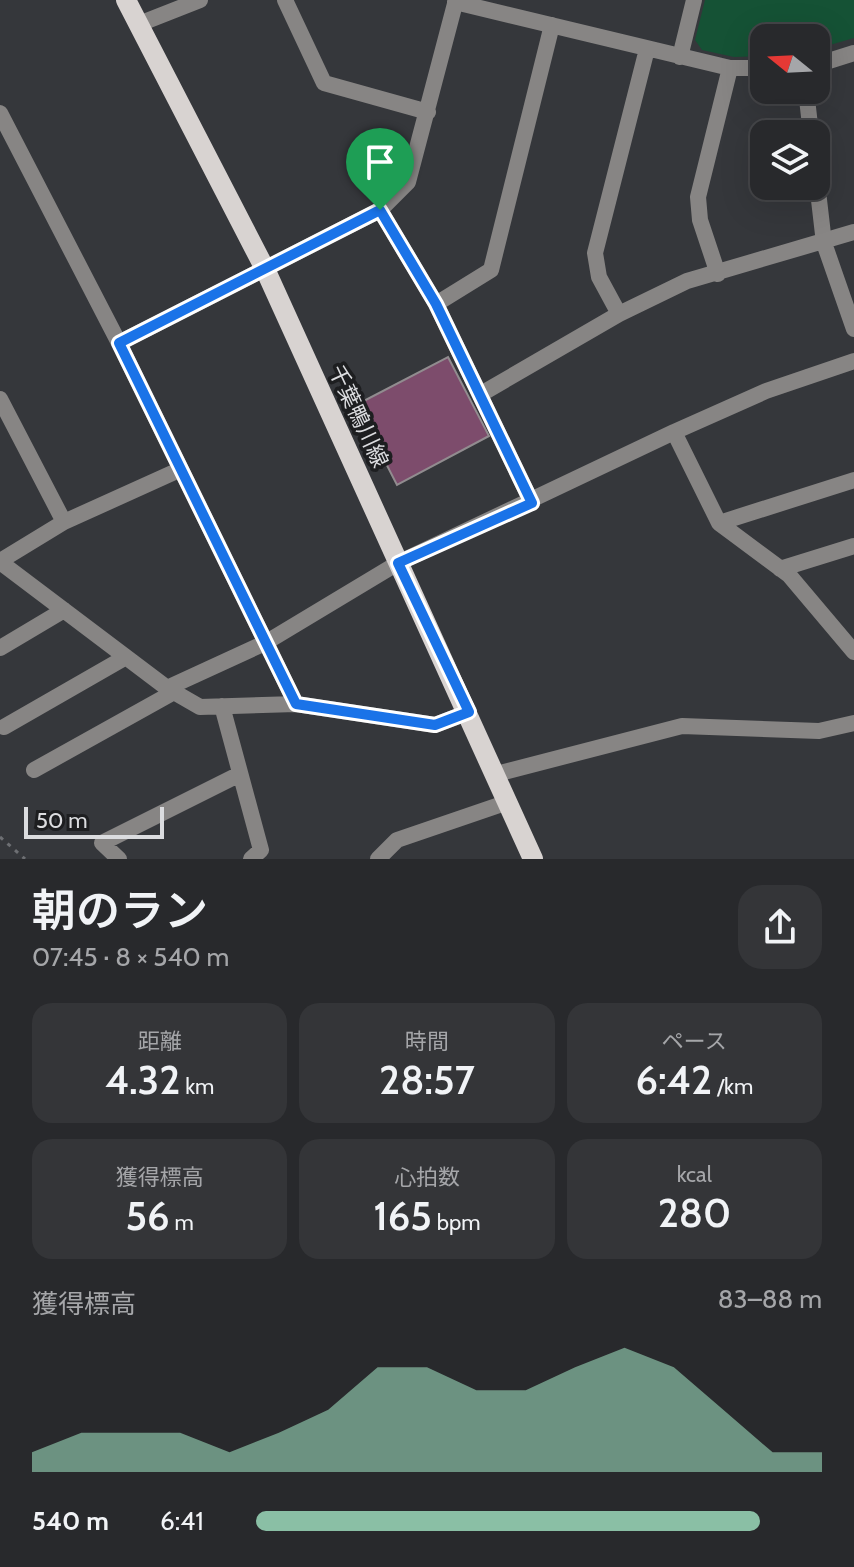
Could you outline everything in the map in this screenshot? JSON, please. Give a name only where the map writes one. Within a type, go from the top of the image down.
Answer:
[{"type":"main road","name":"千葉鴨川線","points":[[126,0],[265,269],[469,712],[533,859]]},
{"type":"street","points":[[139,24],[200,0]]},
{"type":"street","points":[[285,0],[324,83],[428,112]]},
{"type":"street","points":[[680,57],[694,0]]},
{"type":"street","points":[[119,343],[380,210],[408,182],[455,1],[680,57],[730,68],[750,68]]},
{"type":"street","points":[[436,304],[491,270],[552,25]]},
{"type":"street","points":[[619,314],[599,277],[595,253],[647,49]]},
{"type":"street","points":[[830,61],[854,53]]},
{"type":"street","points":[[718,274],[700,220],[698,197],[730,68]]},
{"type":"street","points":[[1,118],[119,343],[296,704]]},
{"type":"street","points":[[819,200],[824,243],[854,329]]},
{"type":"street","points":[[380,210],[436,304],[532,503]]},
{"type":"street","points":[[481,394],[619,314],[687,281],[854,232]]},
{"type":"street","points":[[34,770],[170,690],[265,643],[398,563],[766,391],[854,361]]},
{"type":"street","points":[[0,399],[64,522]]},
{"type":"street","points":[[674,432],[719,523],[780,569],[854,652]]},
{"type":"street","points":[[179,470],[64,522],[0,562],[8,578],[64,610],[170,690],[200,707],[296,704],[435,725],[469,712]]},
{"type":"street","points":[[719,523],[854,480]]},
{"type":"street","points":[[780,569],[854,546]]},
{"type":"street","points":[[0,648],[64,610]]},
{"type":"street","points":[[4,727],[126,657]]},
{"type":"street","points":[[222,706],[261,850],[251,859]]},
{"type":"street","points":[[496,774],[682,726],[819,731],[854,723]]},
{"type":"street","points":[[119,859],[102,843],[240,774]]},
{"type":"street","points":[[378,859],[397,840],[508,802]]},
{"type":"path","points":[[0,837],[25,859]]},
{"type":"green space","points":[[705,0],[854,0],[854,38],[830,45],[830,24],[750,24],[750,56],[734,57],[702,50],[695,40]]},
{"type":"building","points":[[448,357],[489,436],[397,485],[356,405]]},
{"type":"route","points":[[380,210],[436,304],[532,503],[398,563],[469,712],[435,725],[296,704],[119,343],[380,210]]}]
